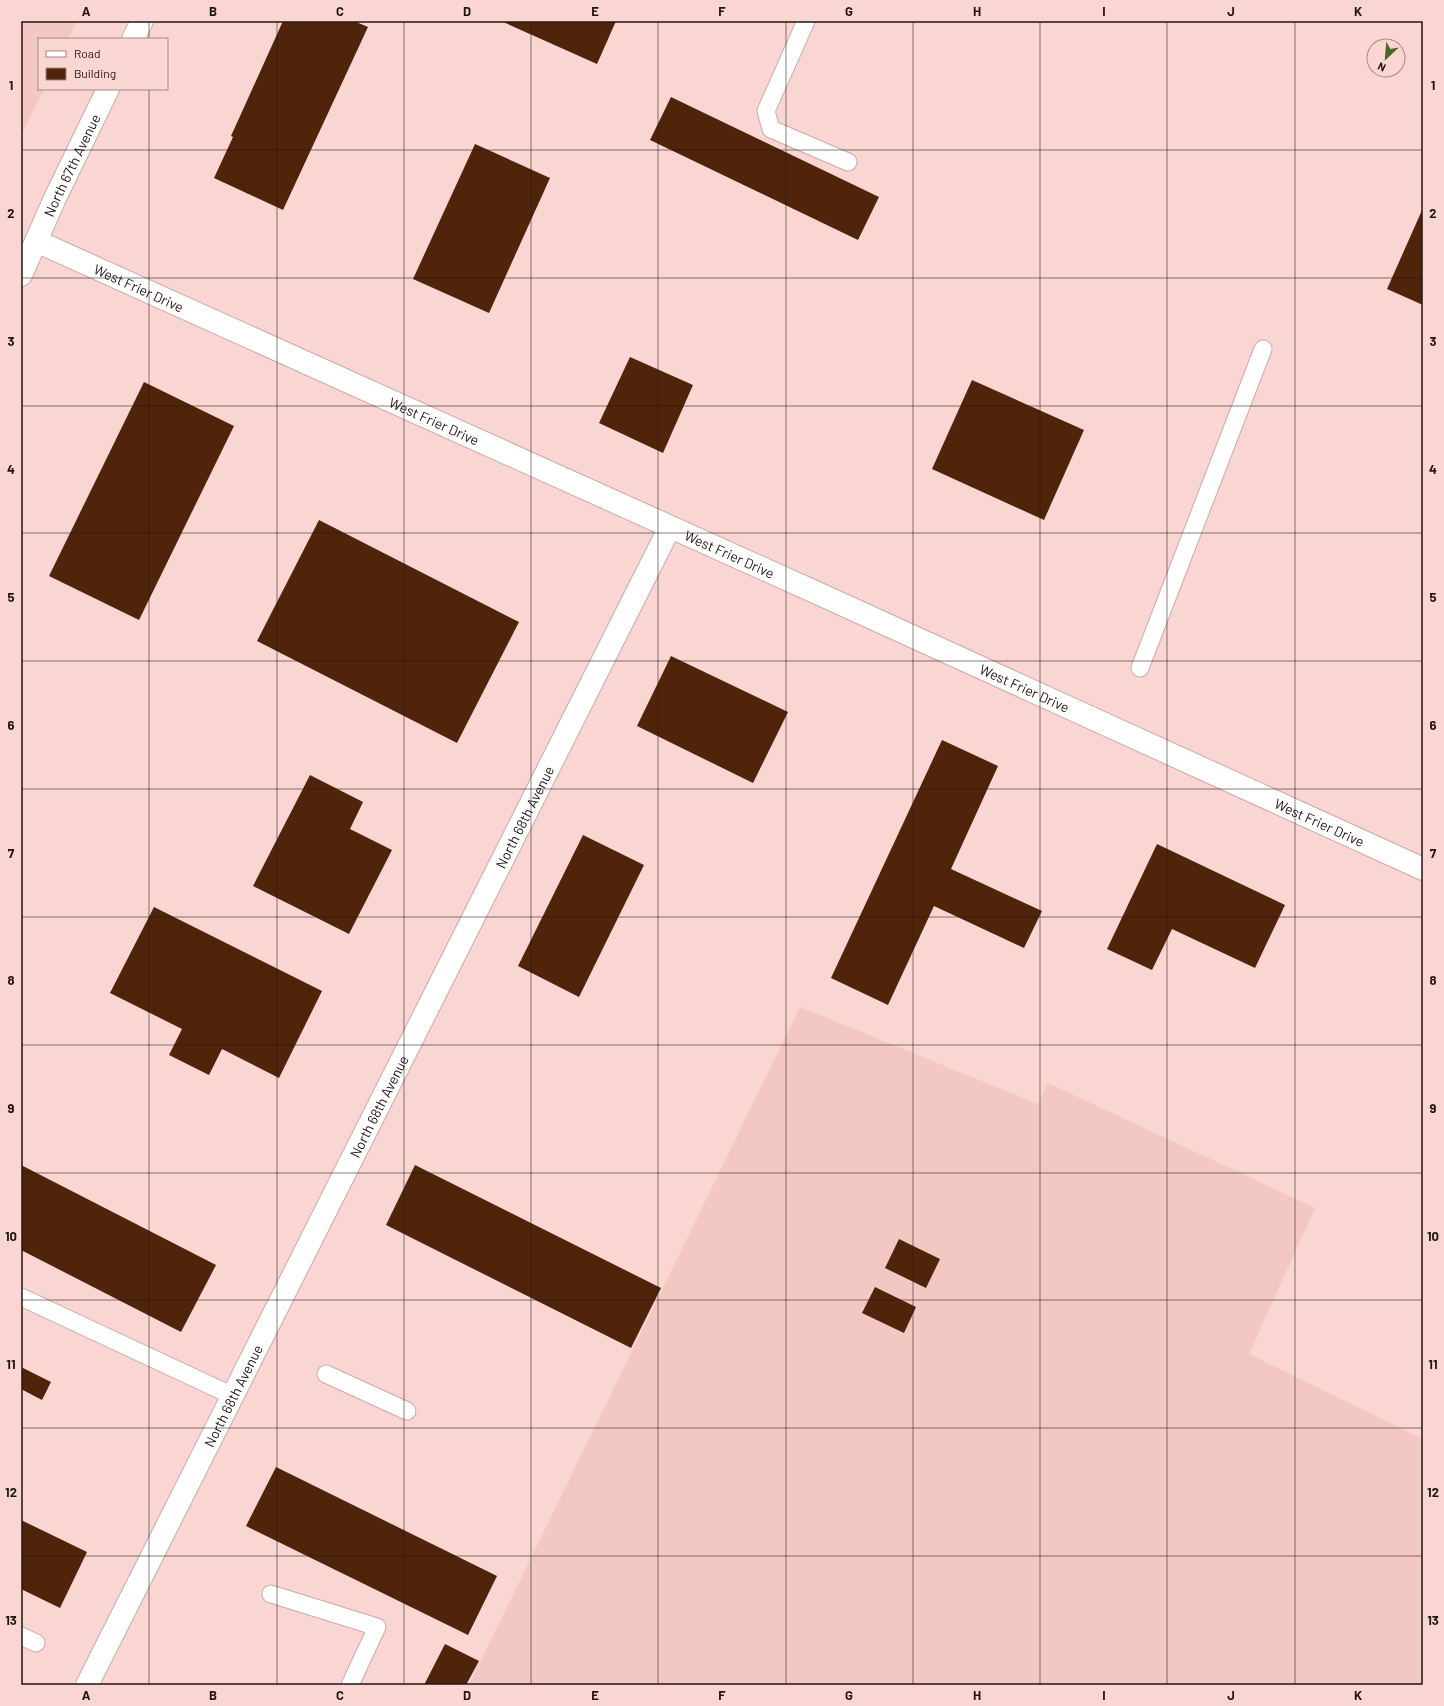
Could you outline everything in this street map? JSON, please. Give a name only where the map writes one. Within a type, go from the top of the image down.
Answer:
[{"type":"street","points":[[134,38],[142,21]]},
{"type":"street","name":"North 67th Avenue","points":[[21,275],[28,238],[56,196],[108,90]]},
{"type":"street","name":"West Frier Drive","points":[[28,238],[670,527],[1423,869]]},
{"type":"street","name":"North 68th Avenue","points":[[87,1685],[670,527]]},
{"type":"lane","points":[[806,21],[766,111],[771,129],[848,162]]},
{"type":"lane","points":[[1140,668],[1263,349]]},
{"type":"lane","points":[[21,1297],[233,1396]]},
{"type":"lane","points":[[326,1374],[407,1411]]},
{"type":"lane","points":[[271,1594],[377,1627],[350,1685]]},
{"type":"lane","points":[[21,1636],[36,1644]]},
{"type":"shaded area","points":[[21,21],[77,21],[68,38],[38,38],[38,90],[44,90],[21,136]]},
{"type":"shaded area","points":[[800,1007],[1038,1104],[1048,1083],[1315,1208],[1249,1354],[1423,1439],[1423,1685],[469,1685]]},
{"type":"building","points":[[283,21],[354,21],[368,27],[283,210],[214,178],[233,137],[231,136]]},
{"type":"building","points":[[501,21],[616,21],[597,64]]},
{"type":"building","points":[[671,97],[879,197],[858,240],[650,140]]},
{"type":"building","points":[[475,144],[550,178],[489,313],[413,279]]},
{"type":"building","points":[[1423,208],[1423,305],[1387,289]]},
{"type":"building","points":[[630,357],[693,385],[663,453],[599,423]]},
{"type":"building","points":[[972,380],[1084,430],[1044,520],[932,469]]},
{"type":"building","points":[[144,382],[234,426],[139,620],[49,576]]},
{"type":"building","points":[[319,520],[519,622],[457,743],[257,641]]},
{"type":"building","points":[[671,656],[788,712],[753,783],[637,726]]},
{"type":"building","points":[[942,740],[998,766],[951,869],[1042,911],[1024,948],[934,906],[888,1005],[831,978]]},
{"type":"building","points":[[310,775],[363,802],[350,829],[392,850],[349,934],[253,886]]},
{"type":"building","points":[[583,835],[644,865],[579,997],[518,966]]},
{"type":"building","points":[[1157,844],[1285,905],[1255,968],[1172,929],[1152,970],[1107,949]]},
{"type":"building","points":[[154,907],[322,991],[279,1078],[222,1049],[209,1075],[169,1055],[182,1029],[110,993]]},
{"type":"building","points":[[21,1165],[216,1265],[181,1332],[21,1250]]},
{"type":"building","points":[[415,1165],[661,1288],[631,1348],[386,1225]]},
{"type":"building","points":[[899,1239],[940,1259],[926,1288],[885,1268]]},
{"type":"building","points":[[875,1287],[916,1307],[904,1333],[862,1313]]},
{"type":"building","points":[[21,1367],[51,1382],[42,1400],[21,1389]]},
{"type":"building","points":[[276,1467],[497,1576],[468,1635],[246,1526]]},
{"type":"building","points":[[21,1520],[87,1552],[60,1608],[21,1589]]},
{"type":"building","points":[[445,1644],[479,1661],[466,1685],[424,1685]]}]
